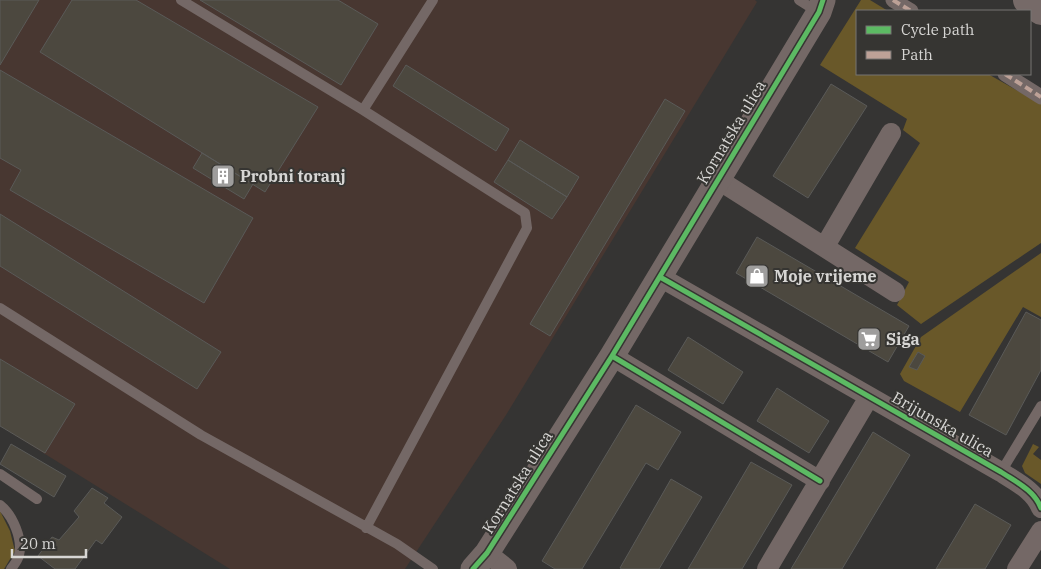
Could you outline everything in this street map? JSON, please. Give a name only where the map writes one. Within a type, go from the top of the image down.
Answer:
[{"type":"main road","points":[[1027,0],[1041,11]]},
{"type":"street","points":[[893,0],[909,10]]},
{"type":"street","name":"Kornatska ulica","points":[[480,561],[612,356],[660,277],[814,4]]},
{"type":"street","points":[[1007,75],[1041,97]]},
{"type":"street","points":[[824,246],[891,133]]},
{"type":"street","name":"Kornatska ulica","points":[[717,179],[895,292]]},
{"type":"street","points":[[660,277],[869,397]]},
{"type":"street","points":[[612,356],[820,481]]},
{"type":"street","name":"Brijunska ulica","points":[[768,569],[869,397],[1001,472],[1025,488],[1037,499],[1041,508]]},
{"type":"street","points":[[1018,569],[1041,531]]},
{"type":"street","points":[[480,561],[507,569]]},
{"type":"lane","points":[[182,0],[363,110],[525,214],[527,228],[366,528]]},
{"type":"lane","points":[[363,110],[433,0]]},
{"type":"lane","points":[[0,308],[201,435],[415,555],[433,569]]},
{"type":"lane","name":"Brijunska ulica","points":[[1001,472],[1041,406]]},
{"type":"lane","points":[[0,474],[37,499]]},
{"type":"lane","points":[[0,505],[10,517],[20,544],[19,556],[11,569]]},
{"type":"shaded area","points":[[0,0],[755,0],[757,2],[506,415],[405,569],[230,569],[0,426]]},
{"type":"shaded area","points":[[861,0],[870,0],[886,10],[856,10],[856,75],[990,75],[1041,104],[1041,243],[921,324],[897,305],[909,282],[855,248],[920,143],[903,130],[907,119],[820,65]]},
{"type":"shaded area","points":[[1041,253],[1041,317],[1023,307],[960,412],[904,381],[900,374],[921,337]]},
{"type":"shaded area","points":[[1033,444],[1039,447],[1033,454],[1041,460],[1041,484],[1025,473],[1022,466]]},
{"type":"shaded area","points":[[0,511],[10,531],[15,551],[4,569],[0,569]]},
{"type":"building","points":[[0,0],[39,0],[0,65]]},
{"type":"building","points":[[72,0],[136,0],[318,107],[265,192],[40,52]]},
{"type":"building","points":[[200,0],[338,0],[378,24],[341,85]]},
{"type":"building","points":[[406,65],[509,129],[496,151],[393,86]]},
{"type":"building","points":[[0,70],[253,218],[204,303],[10,190],[21,170],[0,158]]},
{"type":"building","points":[[831,84],[867,106],[808,198],[773,176]]},
{"type":"building","points":[[665,99],[685,111],[550,336],[530,324]]},
{"type":"building","points":[[520,140],[579,177],[567,197],[508,160]]},
{"type":"building","name":"Probni toranj","points":[[202,153],[253,184],[244,199],[193,168]]},
{"type":"building","points":[[508,160],[567,197],[552,219],[494,182]]},
{"type":"building","points":[[0,214],[221,352],[197,389],[0,266]]},
{"type":"building","points":[[757,237],[909,326],[888,362],[736,273]]},
{"type":"building","points":[[1026,312],[1041,320],[1041,370],[1006,435],[969,415]]},
{"type":"building","points":[[688,337],[743,372],[723,404],[668,370]]},
{"type":"building","points":[[918,352],[925,356],[917,370],[909,367]]},
{"type":"building","points":[[0,359],[75,404],[45,453],[0,426]]},
{"type":"building","points":[[777,388],[829,421],[809,453],[757,421]]},
{"type":"building","points":[[636,405],[681,432],[658,470],[646,463],[582,569],[555,569],[542,561]]},
{"type":"building","points":[[873,432],[910,455],[842,569],[791,569]]},
{"type":"building","points":[[11,444],[66,476],[54,497],[0,464]]},
{"type":"building","points":[[751,462],[792,485],[742,569],[688,569]]},
{"type":"building","points":[[671,479],[702,497],[659,569],[620,568]]},
{"type":"building","points":[[92,488],[108,498],[104,503],[122,517],[102,544],[96,540],[75,569],[55,569],[38,556],[52,537],[59,540],[79,517],[74,511]]},
{"type":"building","points":[[975,504],[1011,525],[985,569],[936,569]]},
{"type":"marked path","points":[[893,0],[909,10]]},
{"type":"marked path","points":[[1007,75],[1041,97]]},
{"type":"cycle path","points":[[473,569],[487,553],[612,356],[819,12],[823,0]]},
{"type":"cycle path","points":[[660,277],[1001,472],[1029,491],[1041,508]]},
{"type":"cycle path","points":[[612,356],[820,481]]},
{"type":"place","name":"Probni toranj","points":[[223,176]]},
{"type":"place","name":"Moje vrijeme","points":[[757,276]]},
{"type":"place","name":"Siga","points":[[869,339]]}]
